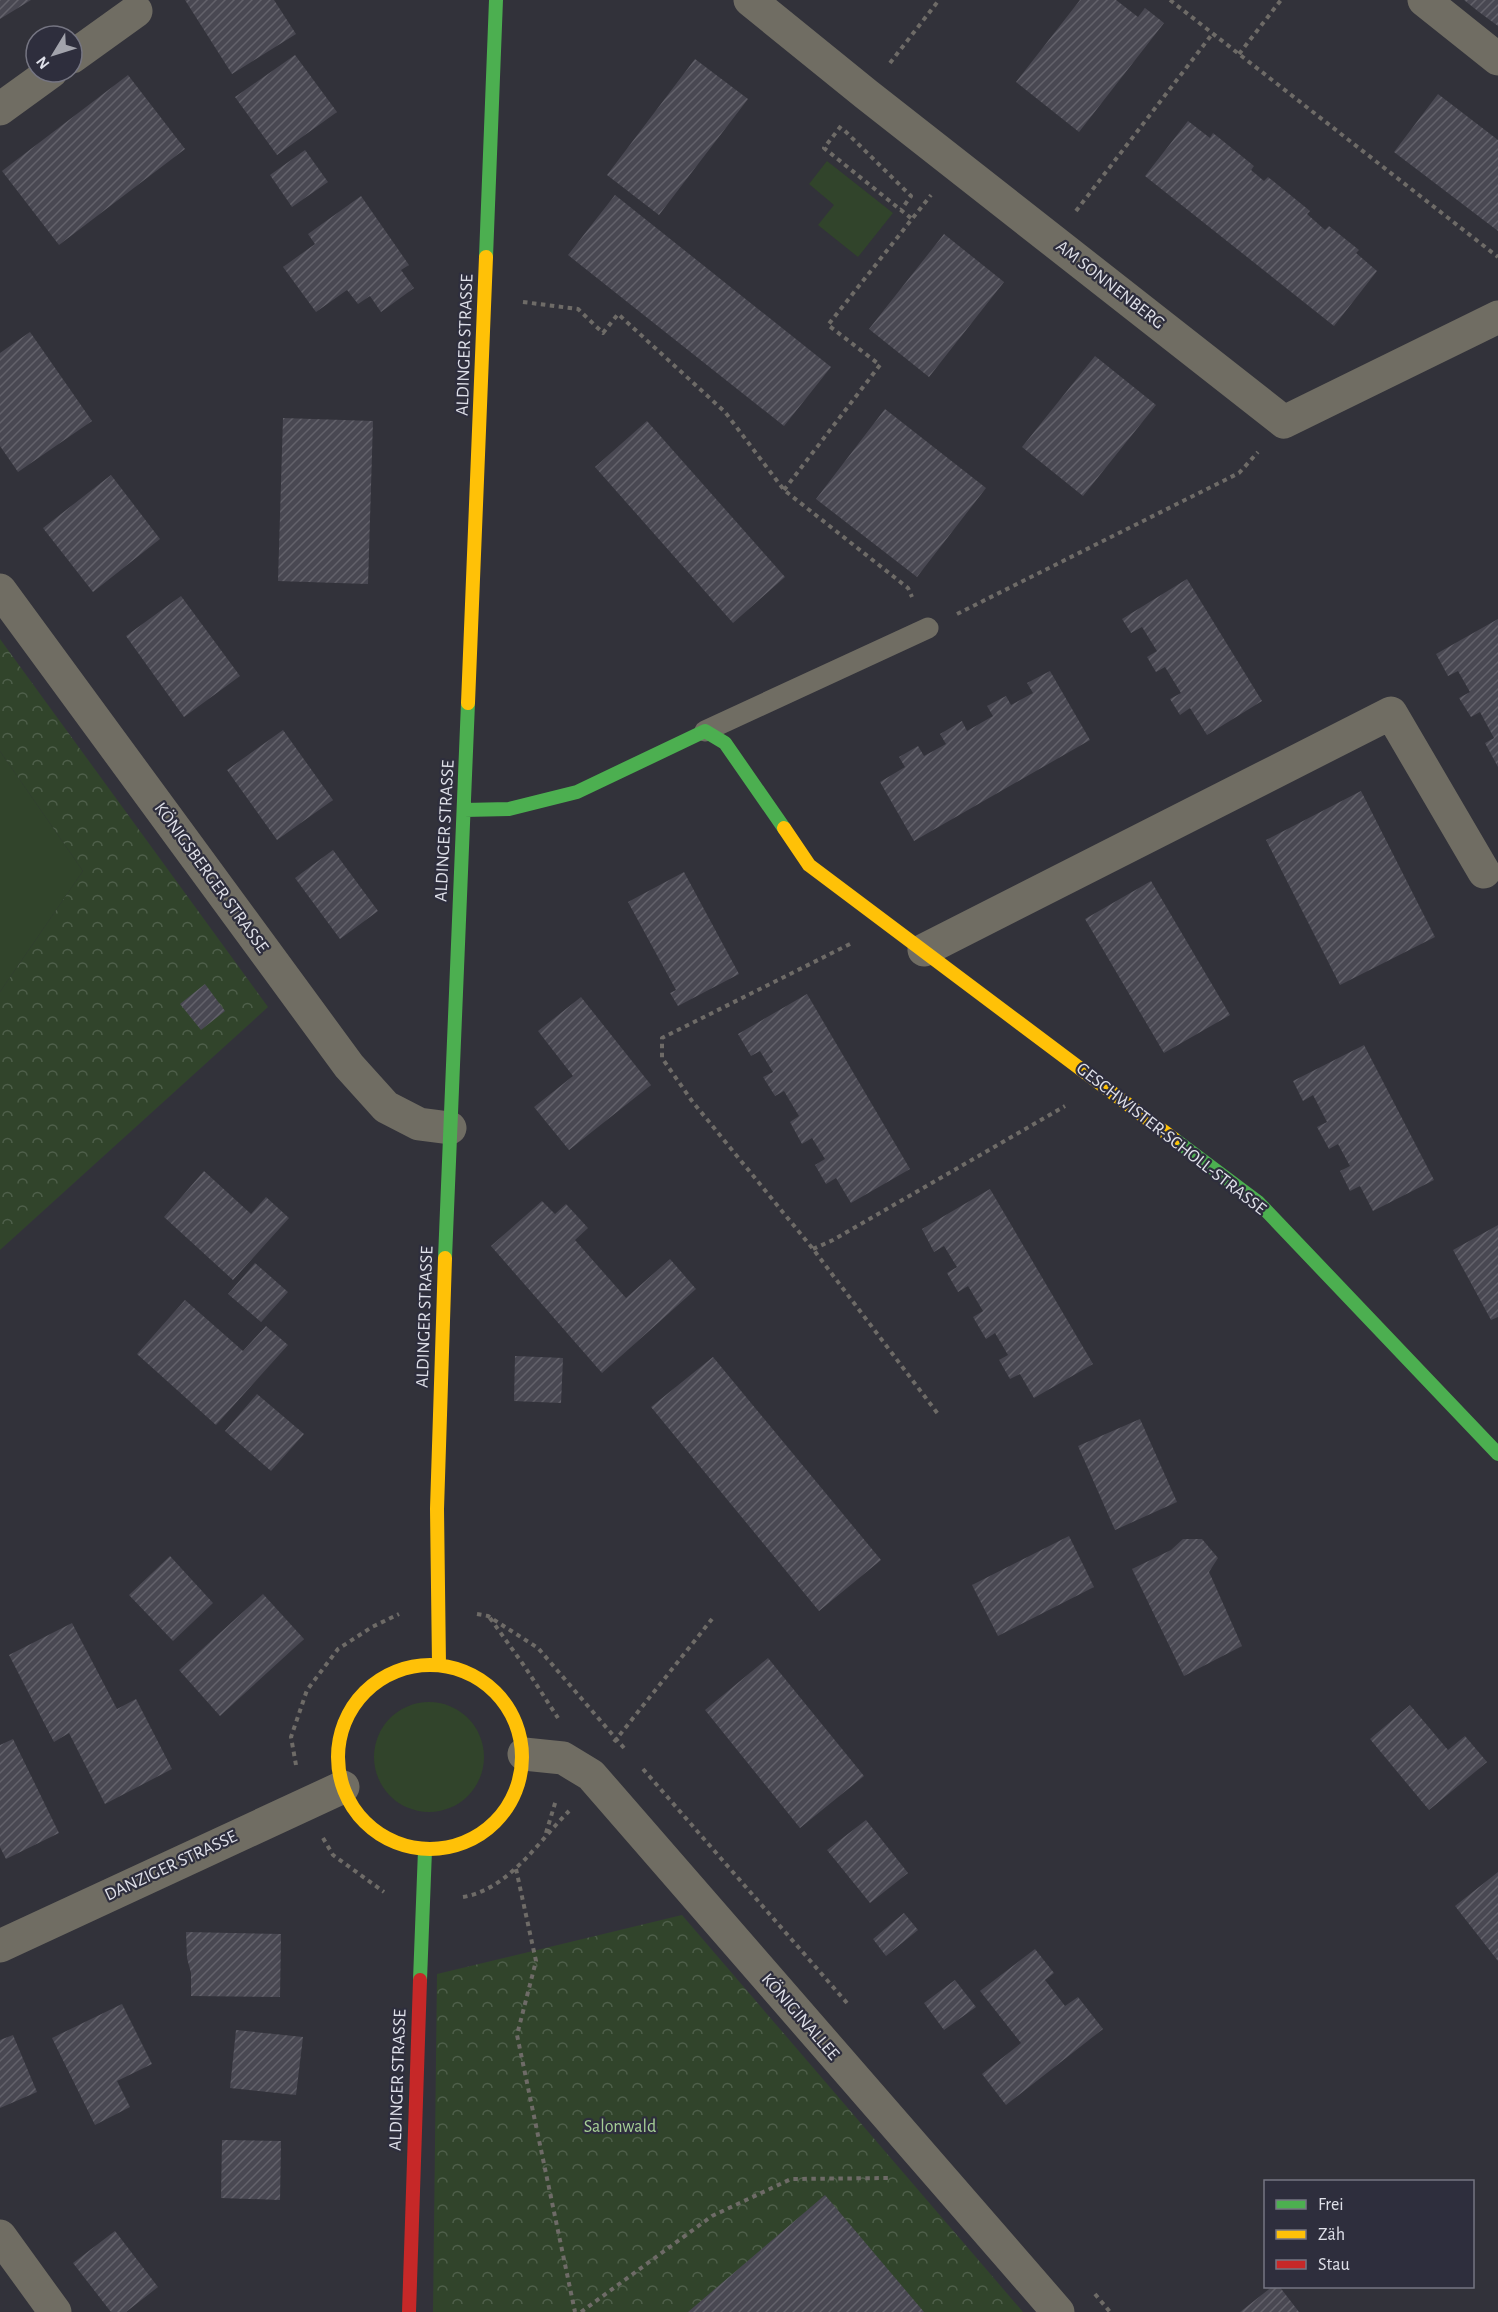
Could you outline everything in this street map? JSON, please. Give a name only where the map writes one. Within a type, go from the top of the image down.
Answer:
[{"type":"main road","name":"ALDINGER STRASSE","points":[[439,1664],[437,1509],[450,1128],[496,0]]},
{"type":"main road","points":[[464,810],[509,808],[577,792],[705,731]]},
{"type":"main road","name":"GESCHWISTER-SCHOLL-STRASSE","points":[[705,731],[725,743],[809,865],[1258,1202],[1498,1454]]},
{"type":"main road","points":[[439,1664],[465,1670],[488,1683],[506,1703],[518,1727],[524,1754],[521,1779],[511,1803],[496,1823],[475,1838],[451,1847],[425,1850],[398,1844],[374,1831],[355,1811],[343,1787],[337,1761],[340,1734],[350,1710],[366,1689],[387,1674],[412,1665],[439,1664]]},
{"type":"main road","name":"ALDINGER STRASSE","points":[[409,2312],[425,1850]]},
{"type":"street","name":"AM SONNENBERG","points":[[750,0],[866,94],[1284,422],[1498,317]]},
{"type":"street","points":[[1424,0],[1498,59]]},
{"type":"street","points":[[84,48],[136,11]]},
{"type":"street","points":[[0,109],[34,84]]},
{"type":"street","name":"KÖNIGSBERGER STRASSE","points":[[0,590],[349,1066],[386,1107],[419,1124],[450,1128]]},
{"type":"street","points":[[924,950],[1391,712],[1484,872]]},
{"type":"street","name":"KÖNIGINALLEE","points":[[524,1754],[563,1758],[591,1775],[1058,2312]]},
{"type":"street","name":"DANZIGER STRASSE","points":[[0,1946],[343,1787]]},
{"type":"street","points":[[0,2236],[54,2312]]},
{"type":"lane","points":[[705,731],[928,628]]},
{"type":"path","points":[[866,94],[939,0]]},
{"type":"path","points":[[1170,0],[1498,257]]},
{"type":"path","points":[[1239,54],[1281,0]]},
{"type":"path","points":[[1053,241],[1213,33]]},
{"type":"path","points":[[784,490],[880,365],[828,325],[912,219],[824,148],[840,127],[911,196],[901,210]]},
{"type":"path","points":[[485,298],[578,309],[603,333],[618,314],[725,412],[784,490],[908,588],[928,628],[1239,473]]},
{"type":"path","points":[[878,917],[857,941],[662,1038],[662,1058],[692,1101],[813,1249],[938,1414]]},
{"type":"path","points":[[813,1249],[833,1240],[1069,1104],[1093,1078]]},
{"type":"path","points":[[563,1758],[557,1715],[488,1616],[538,1648],[617,1739],[712,1619]]},
{"type":"path","points":[[422,1905],[480,1894],[516,1869],[572,1807]]},
{"type":"path","points":[[516,1869],[536,1962],[517,2035],[575,2312]]},
{"type":"path","points":[[581,2312],[712,2216],[732,2206],[791,2179],[889,2178],[921,2152]]},
{"type":"green space","points":[[827,161],[893,213],[858,257],[818,225],[834,205],[809,184]]},
{"type":"green space","points":[[0,639],[268,1007],[0,1250],[0,992],[83,871],[0,751]]},
{"type":"green space","points":[[0,751],[83,871],[0,992]]},
{"type":"green space","points":[[429,1702],[450,1706],[468,1718],[480,1736],[484,1757],[480,1778],[468,1796],[450,1808],[429,1812],[408,1808],[390,1796],[378,1778],[374,1757],[378,1736],[390,1718],[408,1706]]},
{"type":"green space","name":"Salonwald","points":[[682,1915],[1023,2312],[433,2312],[437,1974]]},
{"type":"building","points":[[0,0],[31,0],[0,19]]},
{"type":"building","points":[[185,0],[274,0],[296,34],[232,74]]},
{"type":"building","points":[[1080,0],[1116,0],[1138,17],[1145,8],[1164,23],[1079,132],[1016,82]]},
{"type":"building","points":[[1464,0],[1498,0],[1498,26],[1479,12]]},
{"type":"building","points":[[295,55],[337,112],[277,155],[235,97]]},
{"type":"building","points":[[695,59],[748,99],[659,215],[607,175]]},
{"type":"building","points":[[128,75],[185,149],[59,245],[2,171]]},
{"type":"building","points":[[1438,94],[1498,140],[1498,231],[1394,152]]},
{"type":"building","points":[[1188,121],[1210,138],[1213,133],[1254,166],[1251,170],[1264,181],[1268,177],[1310,211],[1307,214],[1325,230],[1329,226],[1359,250],[1356,253],[1377,271],[1334,326],[1145,176]]},
{"type":"building","points":[[305,150],[328,182],[292,207],[270,175]]},
{"type":"building","points":[[615,195],[831,367],[784,426],[568,255]]},
{"type":"building","points":[[361,196],[409,265],[401,270],[414,288],[381,312],[370,296],[358,304],[347,290],[316,312],[283,267],[315,244],[308,234]]},
{"type":"building","points":[[944,234],[1004,282],[929,377],[869,329]]},
{"type":"building","points":[[30,332],[92,421],[18,472],[0,446],[0,353]]},
{"type":"building","points":[[1095,356],[1156,405],[1083,496],[1022,447]]},
{"type":"building","points":[[885,409],[986,488],[917,577],[816,499]]},
{"type":"building","points":[[283,418],[373,421],[368,584],[278,581]]},
{"type":"building","points":[[647,421],[785,577],[733,623],[595,467]]},
{"type":"building","points":[[111,475],[160,539],[93,592],[43,528]]},
{"type":"building","points":[[1187,579],[1262,701],[1207,735],[1190,708],[1180,715],[1170,699],[1181,693],[1165,667],[1156,672],[1147,657],[1157,651],[1142,627],[1131,633],[1122,619]]},
{"type":"building","points":[[181,596],[240,676],[184,717],[126,636]]},
{"type":"building","points":[[1498,619],[1498,767],[1485,743],[1494,738],[1480,712],[1471,717],[1459,698],[1470,692],[1458,671],[1448,676],[1436,654]]},
{"type":"building","points":[[1050,671],[1090,740],[914,841],[880,782],[905,767],[899,757],[918,746],[924,756],[946,744],[940,734],[962,721],[967,731],[993,716],[987,706],[1006,696],[1011,705],[1033,693],[1027,683]]},
{"type":"building","points":[[283,730],[333,800],[277,840],[227,770]]},
{"type":"building","points":[[1361,791],[1435,937],[1340,985],[1266,840]]},
{"type":"building","points":[[333,850],[378,911],[340,939],[295,878]]},
{"type":"building","points":[[684,872],[739,974],[678,1006],[670,993],[676,990],[628,902]]},
{"type":"building","points":[[1151,881],[1230,1015],[1164,1053],[1085,919]]},
{"type":"building","points":[[205,984],[225,1011],[201,1030],[180,1004]]},
{"type":"building","points":[[807,994],[910,1169],[851,1203],[836,1178],[826,1184],[815,1165],[825,1159],[812,1138],[802,1144],[790,1122],[799,1116],[784,1091],[775,1096],[763,1077],[773,1072],[760,1051],[751,1056],[738,1034]]},
{"type":"building","points":[[581,997],[651,1085],[569,1150],[534,1107],[573,1076],[538,1031]]},
{"type":"building","points":[[1364,1045],[1434,1180],[1373,1211],[1360,1186],[1350,1191],[1340,1171],[1350,1166],[1338,1144],[1329,1149],[1317,1127],[1327,1122],[1313,1095],[1303,1101],[1293,1081]]},
{"type":"building","points":[[204,1171],[251,1214],[266,1197],[289,1218],[233,1280],[164,1217]]},
{"type":"building","points":[[990,1189],[1093,1364],[1034,1398],[1020,1374],[1010,1379],[999,1360],[1008,1355],[995,1333],[986,1339],[973,1317],[983,1311],[968,1286],[958,1292],[947,1273],[957,1267],[944,1246],[934,1252],[922,1229]]},
{"type":"building","points":[[542,1201],[555,1214],[566,1204],[588,1228],[575,1240],[626,1298],[670,1259],[696,1289],[602,1373],[491,1246]]},
{"type":"building","points":[[1498,1225],[1498,1317],[1491,1320],[1453,1250]]},
{"type":"building","points":[[255,1263],[288,1292],[261,1322],[228,1294]]},
{"type":"building","points":[[185,1300],[243,1351],[266,1326],[288,1345],[216,1425],[137,1354]]},
{"type":"building","points":[[515,1356],[563,1358],[561,1403],[514,1401]]},
{"type":"building","points":[[713,1357],[881,1560],[819,1611],[651,1407]]},
{"type":"building","points":[[257,1394],[304,1434],[271,1471],[225,1431]]},
{"type":"building","points":[[1140,1419],[1177,1502],[1115,1530],[1078,1446]]},
{"type":"building","points":[[1069,1536],[1094,1587],[998,1636],[972,1585]]},
{"type":"building","points":[[1183,1539],[1202,1539],[1218,1558],[1209,1572],[1242,1646],[1184,1676],[1132,1569],[1171,1550]]},
{"type":"building","points":[[170,1556],[213,1603],[173,1641],[129,1595]]},
{"type":"building","points":[[263,1594],[304,1639],[220,1716],[179,1670]]},
{"type":"building","points":[[72,1623],[117,1709],[136,1699],[172,1769],[105,1804],[69,1733],[54,1742],[9,1655]]},
{"type":"building","points":[[768,1658],[864,1776],[800,1828],[705,1710]]},
{"type":"building","points":[[1410,1705],[1448,1750],[1465,1736],[1487,1762],[1429,1810],[1370,1739]]},
{"type":"building","points":[[13,1739],[59,1833],[6,1859],[0,1847],[0,1745]]},
{"type":"building","points":[[866,1820],[908,1873],[870,1903],[827,1850]]},
{"type":"building","points":[[1498,1872],[1498,1961],[1455,1906]]},
{"type":"building","points":[[904,1913],[918,1930],[886,1956],[873,1939]]},
{"type":"building","points":[[186,1932],[281,1934],[280,1997],[191,1996]]},
{"type":"building","points":[[1035,1949],[1054,1973],[1045,1980],[1065,2006],[1078,1997],[1103,2029],[1006,2105],[982,2074],[1021,2043],[980,1991]]},
{"type":"building","points":[[955,1980],[976,2007],[944,2030],[924,2003]]},
{"type":"building","points":[[122,2004],[152,2064],[117,2081],[130,2107],[95,2125],[52,2038]]},
{"type":"building","points":[[236,2030],[303,2037],[296,2095],[230,2088]]},
{"type":"building","points":[[13,2035],[37,2092],[0,2108],[0,2040]]},
{"type":"building","points":[[222,2140],[281,2141],[280,2200],[221,2198]]},
{"type":"building","points":[[825,2195],[924,2312],[688,2312]]},
{"type":"building","points":[[115,2231],[158,2287],[126,2312],[111,2312],[73,2263]]},
{"type":"building","points":[[1270,2288],[1281,2288],[1299,2312],[1240,2312]]},
{"type":"traffic: fast","points":[[486,257],[496,0]]},
{"type":"traffic: fast","points":[[445,1258],[468,703]]},
{"type":"traffic: fast","points":[[464,810],[509,809],[577,792],[705,731],[725,743],[784,828]]},
{"type":"traffic: fast","points":[[1174,1139],[1258,1202],[1498,1454]]},
{"type":"traffic: fast","points":[[420,1980],[425,1850]]},
{"type":"traffic: slow","points":[[468,703],[486,257]]},
{"type":"traffic: slow","points":[[784,828],[809,865],[1174,1139]]},
{"type":"traffic: slow","points":[[439,1664],[437,1509],[445,1258]]},
{"type":"traffic: slow","points":[[430,1665],[448,1666],[465,1672],[481,1680],[495,1692],[507,1706],[515,1722],[521,1739],[522,1757],[521,1775],[515,1792],[507,1808],[495,1822],[481,1834],[465,1842],[448,1848],[430,1849],[412,1848],[395,1842],[379,1834],[365,1822],[353,1808],[345,1792],[339,1775],[338,1757],[339,1739],[345,1722],[353,1706],[365,1692],[379,1680],[395,1672],[412,1666],[430,1665]]},
{"type":"traffic: jam","points":[[409,2312],[420,1980]]}]
